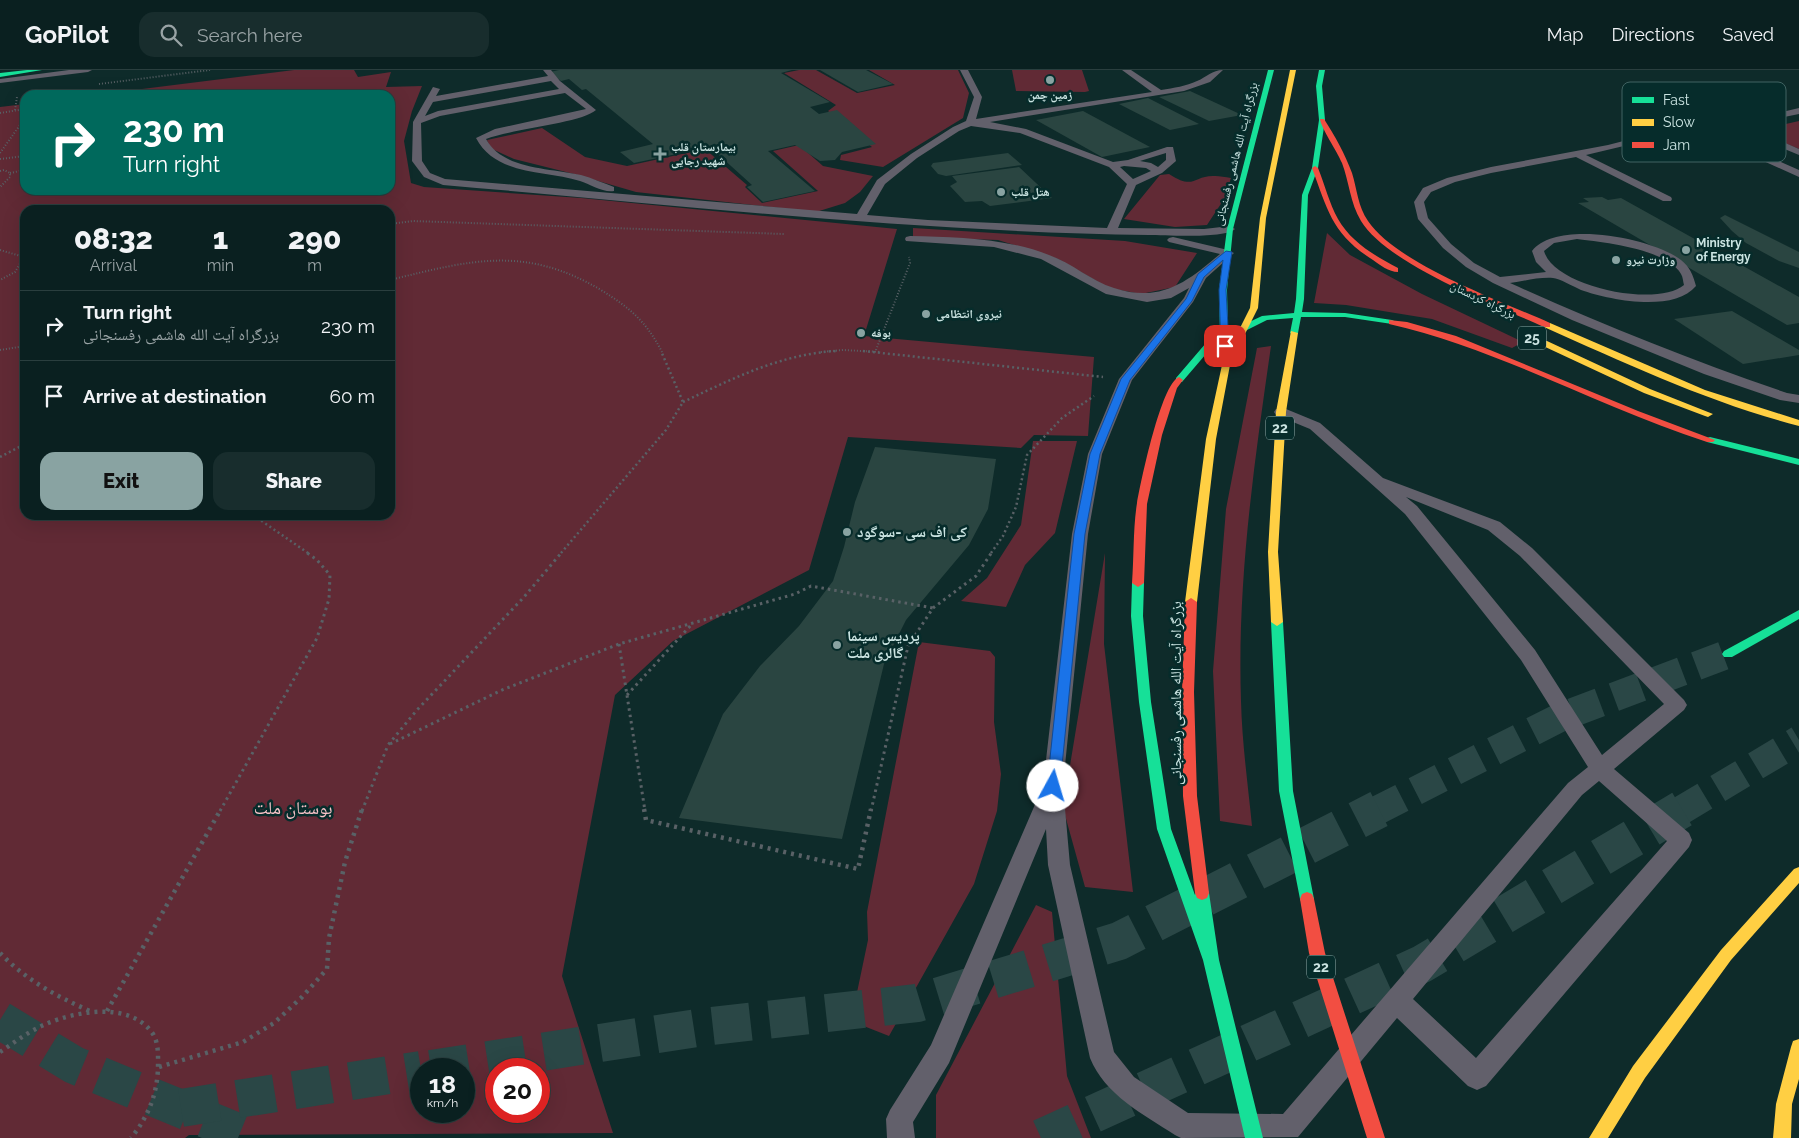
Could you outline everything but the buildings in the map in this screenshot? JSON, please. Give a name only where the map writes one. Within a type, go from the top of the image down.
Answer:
[{"type":"main road","points":[[0,75],[39,70]]},
{"type":"main road","name":"بزرگراه آیت الله هاشمی رفسنجانی","points":[[1254,1138],[1211,960],[1190,796],[1188,692],[1192,584],[1211,439],[1226,365],[1223,290],[1230,229],[1271,70]]},
{"type":"main road","name":"بزرگراه آیت الله هاشمی رفسنجانی","points":[[1226,365],[1254,308],[1263,218],[1293,70]]},
{"type":"main road","name":"22","points":[[1322,70],[1319,86],[1322,120],[1316,168],[1305,194],[1300,298],[1281,412],[1273,552],[1286,791],[1316,953],[1376,1138]]},
{"type":"main road","points":[[1322,120],[1332,135],[1346,167],[1357,204],[1367,227],[1392,248],[1468,290],[1710,397],[1772,417],[1799,423]]},
{"type":"main road","points":[[1316,168],[1336,222],[1356,243],[1381,263],[1405,276]]},
{"type":"main road","points":[[1211,960],[1164,829],[1145,702],[1137,607],[1142,504],[1157,435],[1173,388],[1209,345],[1265,318],[1304,314],[1345,315],[1400,323],[1448,337],[1524,366],[1676,429],[1725,444],[1799,462]]},
{"type":"main road","name":"25","points":[[1531,337],[1647,391],[1717,417]]},
{"type":"main road","points":[[1728,654],[1799,614]]},
{"type":"main road","points":[[1598,1138],[1639,1072],[1726,955],[1799,873]]},
{"type":"main road","points":[[1782,1138],[1784,1104],[1799,1047]]},
{"type":"lane","points":[[0,81],[88,70]]},
{"type":"lane","points":[[964,70],[978,97],[970,124]]},
{"type":"lane","points":[[1126,70],[1160,93]]},
{"type":"lane","points":[[860,217],[881,182],[956,129],[970,124],[1188,88],[1209,79],[1219,70]]},
{"type":"lane","points":[[430,100],[451,100],[552,77],[592,110],[583,114],[498,131],[481,138],[483,148],[497,158],[537,170],[580,178],[632,197]]},
{"type":"lane","points":[[436,89],[418,122],[418,161],[427,175],[443,182],[928,223],[1111,231],[1204,232],[1230,229]]},
{"type":"lane","points":[[418,122],[438,114],[567,90]]},
{"type":"lane","points":[[1786,114],[1799,111]]},
{"type":"lane","points":[[970,124],[1008,127],[1023,131],[1112,165],[1132,183]]},
{"type":"lane","points":[[1622,143],[1451,180],[1427,190],[1419,202],[1423,219],[1447,246],[1470,264],[1500,282],[1593,324],[1709,371],[1785,397],[1799,399]]},
{"type":"lane","points":[[1786,146],[1799,152]]},
{"type":"lane","points":[[1111,231],[1132,183],[1159,171],[1171,161],[1170,148],[1112,165]]},
{"type":"lane","points":[[1577,154],[1667,199]]},
{"type":"lane","points":[[1772,162],[1799,174]]},
{"type":"lane","points":[[1124,163],[1148,165],[1159,171]]},
{"type":"lane","points":[[1111,231],[1195,244],[1228,252]]},
{"type":"lane","points":[[1468,290],[1500,282],[1555,274],[1595,290],[1644,298],[1666,297],[1681,293],[1690,286],[1690,277],[1683,267],[1669,258],[1626,242],[1600,237],[1577,236],[1557,238],[1544,243],[1538,251],[1541,261],[1555,274]]},
{"type":"lane","points":[[910,239],[954,240],[994,244],[1045,257],[1110,291],[1147,298],[1167,295],[1201,276],[1228,252]]},
{"type":"lane","points":[[1201,276],[1189,300],[1126,379],[1095,454],[1081,524],[1053,786],[1059,865],[1103,1058],[1125,1086],[1184,1126],[1289,1128],[1575,789],[1677,705],[1526,552],[1494,526],[1378,480]]},
{"type":"lane","points":[[1281,412],[1315,426],[1412,510],[1528,655],[1600,769],[1681,840],[1477,1077],[1397,1001]]},
{"type":"lane","points":[[901,1138],[899,1119],[940,1054],[1053,786]]},
{"type":"path","points":[[91,85],[210,70]]},
{"type":"path","points":[[0,113],[20,110]]},
{"type":"path","points":[[0,153],[20,125]]},
{"type":"path","points":[[0,159],[20,157]]},
{"type":"path","points":[[0,171],[10,173],[20,171]]},
{"type":"path","points":[[0,187],[10,177],[10,173]]},
{"type":"path","points":[[395,223],[413,221],[787,234]]},
{"type":"path","points":[[876,350],[910,263],[910,239]]},
{"type":"path","points":[[0,250],[20,256]]},
{"type":"path","points":[[395,279],[445,267],[492,260],[518,260],[571,273],[638,315],[657,345],[683,402]]},
{"type":"path","points":[[0,280],[12,275],[20,268]]},
{"type":"path","points":[[0,350],[20,347]]},
{"type":"path","points":[[159,1067],[243,1042],[274,1023],[302,997],[327,969],[329,938],[345,862],[363,806],[388,745],[417,710],[531,589],[666,430],[683,402],[748,373],[805,354],[830,350],[876,350],[946,360],[1126,379]]},
{"type":"path","points":[[620,644],[646,820],[858,869],[908,646],[933,608],[976,576],[1003,536],[1016,506],[1026,456],[1062,418],[1100,391],[1126,379]]},
{"type":"path","points":[[0,457],[20,447]]},
{"type":"path","points":[[107,1011],[317,638],[328,599],[330,575],[317,560],[260,520]]},
{"type":"path","points":[[388,745],[502,690],[620,644],[795,594],[811,586],[933,608]]},
{"type":"path","points":[[627,695],[692,623]]},
{"type":"path","points":[[0,953],[14,969],[46,992],[90,1011]]},
{"type":"path","points":[[0,1052],[24,1035],[58,1019],[90,1011],[107,1011],[130,1015],[147,1026],[158,1043],[159,1067],[154,1098],[131,1138]]},
{"type":"green space","name":"بوستان ملت","points":[[294,70],[354,70],[358,77],[391,72],[386,87],[422,86],[412,111],[404,141],[411,183],[424,187],[581,198],[897,229],[864,336],[1094,357],[1088,436],[1034,435],[1021,448],[848,437],[809,570],[673,641],[615,695],[562,976],[613,1133],[189,1135],[185,1138],[0,1138],[0,107],[20,105],[20,195],[395,195],[395,90],[134,90]]},
{"type":"green space","points":[[799,70],[816,70],[857,93],[895,85],[869,70],[958,70],[969,93],[963,118],[883,167],[840,160],[841,155],[872,147],[828,111],[836,105],[784,73]]},
{"type":"green space","name":"زمین چمن","points":[[1012,70],[1082,70],[1089,91],[1016,91]]},
{"type":"green space","points":[[1799,121],[1799,149],[1786,144],[1786,124]]},
{"type":"green space","points":[[542,128],[585,157],[627,166],[705,149],[747,185],[745,187],[762,203],[818,191],[773,151],[799,145],[823,166],[873,176],[860,192],[845,203],[816,212],[636,192],[514,159],[490,148],[487,140]]},
{"type":"green space","points":[[1169,174],[1189,182],[1208,176],[1231,178],[1226,196],[1207,225],[1175,227],[1124,219],[1160,175]]},
{"type":"green space","points":[[913,228],[1125,241],[1197,253],[1175,287],[1141,294],[1109,288],[1058,259],[998,240],[913,237]]},
{"type":"green space","points":[[1327,233],[1350,255],[1422,294],[1523,342],[1512,348],[1432,319],[1346,305],[1314,303]]},
{"type":"green space","points":[[1271,346],[1248,523],[1240,656],[1244,748],[1252,826],[1220,821],[1213,671],[1226,509],[1257,348]]},
{"type":"green space","points":[[1033,441],[1077,441],[1055,533],[1025,565],[1006,607],[961,601],[987,578],[1021,525]]},
{"type":"green space","points":[[1105,553],[1104,644],[1133,892],[1085,887],[1063,808]]},
{"type":"green space","points":[[919,642],[990,651],[995,657],[994,722],[1001,774],[997,811],[974,884],[889,1036],[851,1021],[868,940],[867,912]]},
{"type":"green space","points":[[1036,905],[1052,912],[1067,1076],[1091,1138],[936,1138],[936,1095]]},
{"type":"tunnel","points":[[1376,811],[1561,717],[1728,654]]},
{"type":"tunnel","points":[[1680,811],[1799,740]]},
{"type":"tunnel","points":[[475,1062],[703,1027],[917,1003],[1119,941],[1379,809]]},
{"type":"tunnel","points":[[1041,1138],[1422,964],[1682,809]]},
{"type":"tunnel","points":[[0,1020],[74,1065],[252,1138]]},
{"type":"tunnel","points":[[181,1108],[410,1072]]},
{"type":"traffic: fast","points":[[0,75],[39,70]]},
{"type":"traffic: fast","points":[[1225,350],[1223,290],[1230,229],[1271,70]]},
{"type":"traffic: fast","points":[[1294,333],[1300,299],[1305,195],[1315,168],[1322,120],[1319,86],[1322,70]]},
{"type":"traffic: fast","points":[[1179,380],[1209,345],[1265,318],[1304,314],[1345,315],[1392,322]]},
{"type":"traffic: fast","points":[[1710,440],[1799,462]]},
{"type":"traffic: fast","points":[[1138,583],[1137,616],[1145,702],[1164,829],[1211,960]]},
{"type":"traffic: fast","points":[[1728,654],[1799,614]]},
{"type":"traffic: fast","points":[[1277,622],[1286,791],[1307,899]]},
{"type":"traffic: fast","points":[[1202,893],[1211,960],[1254,1138]]},
{"type":"traffic: slow","points":[[1241,334],[1254,308],[1263,218],[1293,70]]},
{"type":"traffic: slow","points":[[1547,325],[1671,380],[1734,404],[1799,423]]},
{"type":"traffic: slow","points":[[1277,622],[1273,552],[1281,412],[1294,333]]},
{"type":"traffic: slow","points":[[1544,343],[1647,391],[1708,414]]},
{"type":"traffic: slow","points":[[1191,602],[1211,439],[1226,365],[1225,350]]},
{"type":"traffic: slow","points":[[1598,1138],[1639,1072],[1726,955],[1799,873]]},
{"type":"traffic: slow","points":[[1782,1138],[1784,1104],[1799,1047]]},
{"type":"traffic: jam","points":[[1322,120],[1344,160],[1362,217],[1378,237],[1397,252],[1422,266],[1547,325]]},
{"type":"traffic: jam","points":[[1315,168],[1329,208],[1340,228],[1361,249],[1395,270]]},
{"type":"traffic: jam","points":[[1392,322],[1453,338],[1635,413],[1710,440]]},
{"type":"traffic: jam","points":[[1138,583],[1142,504],[1157,435],[1173,388],[1179,380]]},
{"type":"traffic: jam","points":[[1191,602],[1188,692],[1190,796],[1202,893]]},
{"type":"traffic: jam","points":[[1307,899],[1317,953],[1376,1138]]},
{"type":"place","name":"زمین چمن","points":[[1050,80]]},
{"type":"place","name":"بیمارستان قلب شهید رجایی","points":[[660,154]]},
{"type":"place","name":"هتل قلب","points":[[1001,192]]},
{"type":"place","name":"Ministry of Energy","points":[[1686,250]]},
{"type":"place","name":"وزارت نیرو","points":[[1616,260]]},
{"type":"place","name":"نیروی انتظامی","points":[[926,314]]},
{"type":"place","name":"بوفه","points":[[861,333]]},
{"type":"place","name":"کی اف سی -سوگود","points":[[847,532]]},
{"type":"place","name":"پردیس سینما گالری ملت","points":[[837,645]]},
{"type":"route","points":[[1053,786],[1080,534],[1095,454],[1126,379],[1189,300],[1201,276],[1228,252],[1223,290],[1225,346]]}]
